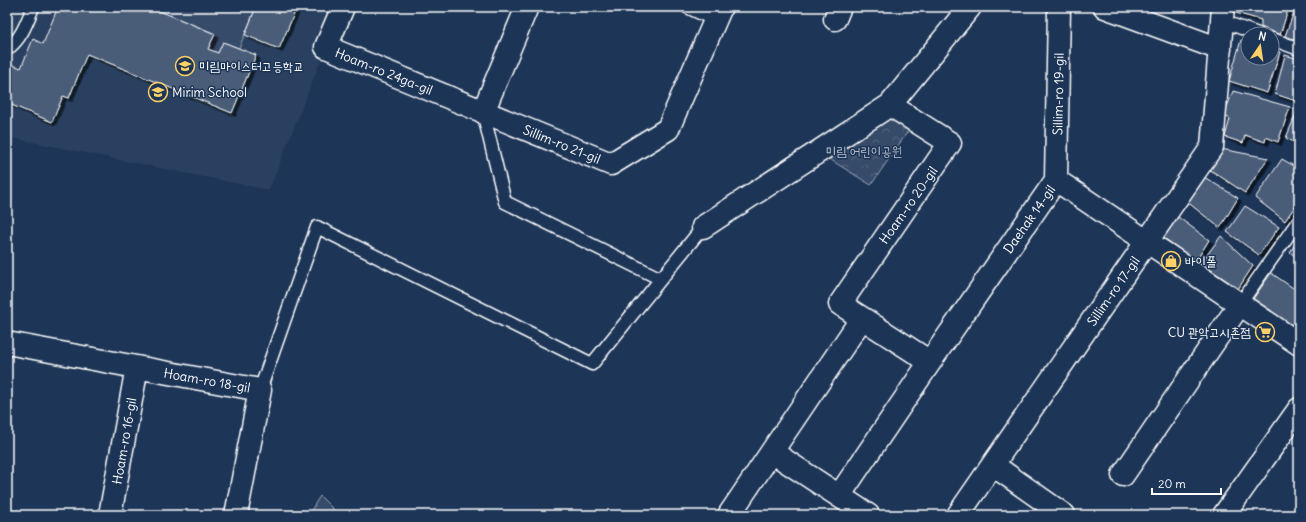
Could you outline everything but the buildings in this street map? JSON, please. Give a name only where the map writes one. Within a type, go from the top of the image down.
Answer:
[{"type":"street","name":"Hoam-ro 24ga-gil","points":[[343,7],[326,47],[483,112]]},
{"type":"street","points":[[483,112],[527,7]]},
{"type":"street","points":[[703,227],[890,105],[970,7]]},
{"type":"street","name":"Sillim-ro 19-gil","points":[[1056,180],[1059,7]]},
{"type":"street","points":[[1104,7],[1220,49]]},
{"type":"street","name":"Sillim-ro 21-gil","points":[[483,112],[611,164],[668,129],[718,13]]},
{"type":"street","name":"Sillim-ro 17-gil","points":[[958,515],[1212,147],[1222,14]]},
{"type":"street","name":"Hoam-ro 20-gil","points":[[862,318],[840,304],[950,143],[890,105]]},
{"type":"street","name":"Daehak 14-gil","points":[[839,496],[1056,180],[1299,344]]},
{"type":"street","points":[[1123,475],[1240,304]]},
{"type":"street","points":[[729,515],[862,318],[930,362]]},
{"type":"street","name":"Hoam-ro 18-gil","points":[[7,343],[260,390]]},
{"type":"street","name":"Hoam-ro 16-gil","points":[[110,515],[137,367]]},
{"type":"street","points":[[236,515],[260,390]]},
{"type":"street","points":[[1224,515],[1299,409]]},
{"type":"street","points":[[772,452],[868,515]]},
{"type":"street","points":[[993,465],[1064,515]]},
{"type":"lane","points":[[7,49],[20,36],[33,7]]},
{"type":"lane","points":[[686,7],[718,13]]},
{"type":"lane","name":"Sillim-ro 17-gil","points":[[1222,14],[1244,26]]},
{"type":"lane","points":[[1280,42],[1299,49]]},
{"type":"lane","points":[[483,112],[505,202],[660,279],[703,227]]},
{"type":"lane","points":[[1240,304],[1299,220]]},
{"type":"lane","name":"Hoam-ro 18-gil","points":[[260,390],[317,227],[592,364],[660,279]]},
{"type":"shaded area","name":"Mirim School","points":[[7,7],[343,7],[269,190],[7,137]]},
{"type":"green space","points":[[150,7],[256,7],[239,48],[223,42],[218,53],[208,49],[214,33]]},
{"type":"green space","name":"미림 어린이공원","points":[[890,105],[915,121],[871,185],[818,152]]},
{"type":"green space","points":[[320,496],[339,515],[308,515]]},
{"type":"place","name":"미림마이스터고등학교","points":[[185,66]]},
{"type":"place","name":"Mirim School","points":[[158,92]]},
{"type":"place","name":"바이폴","points":[[1171,261]]},
{"type":"place","name":"CU 관악고시촌점","points":[[1265,332]]}]
